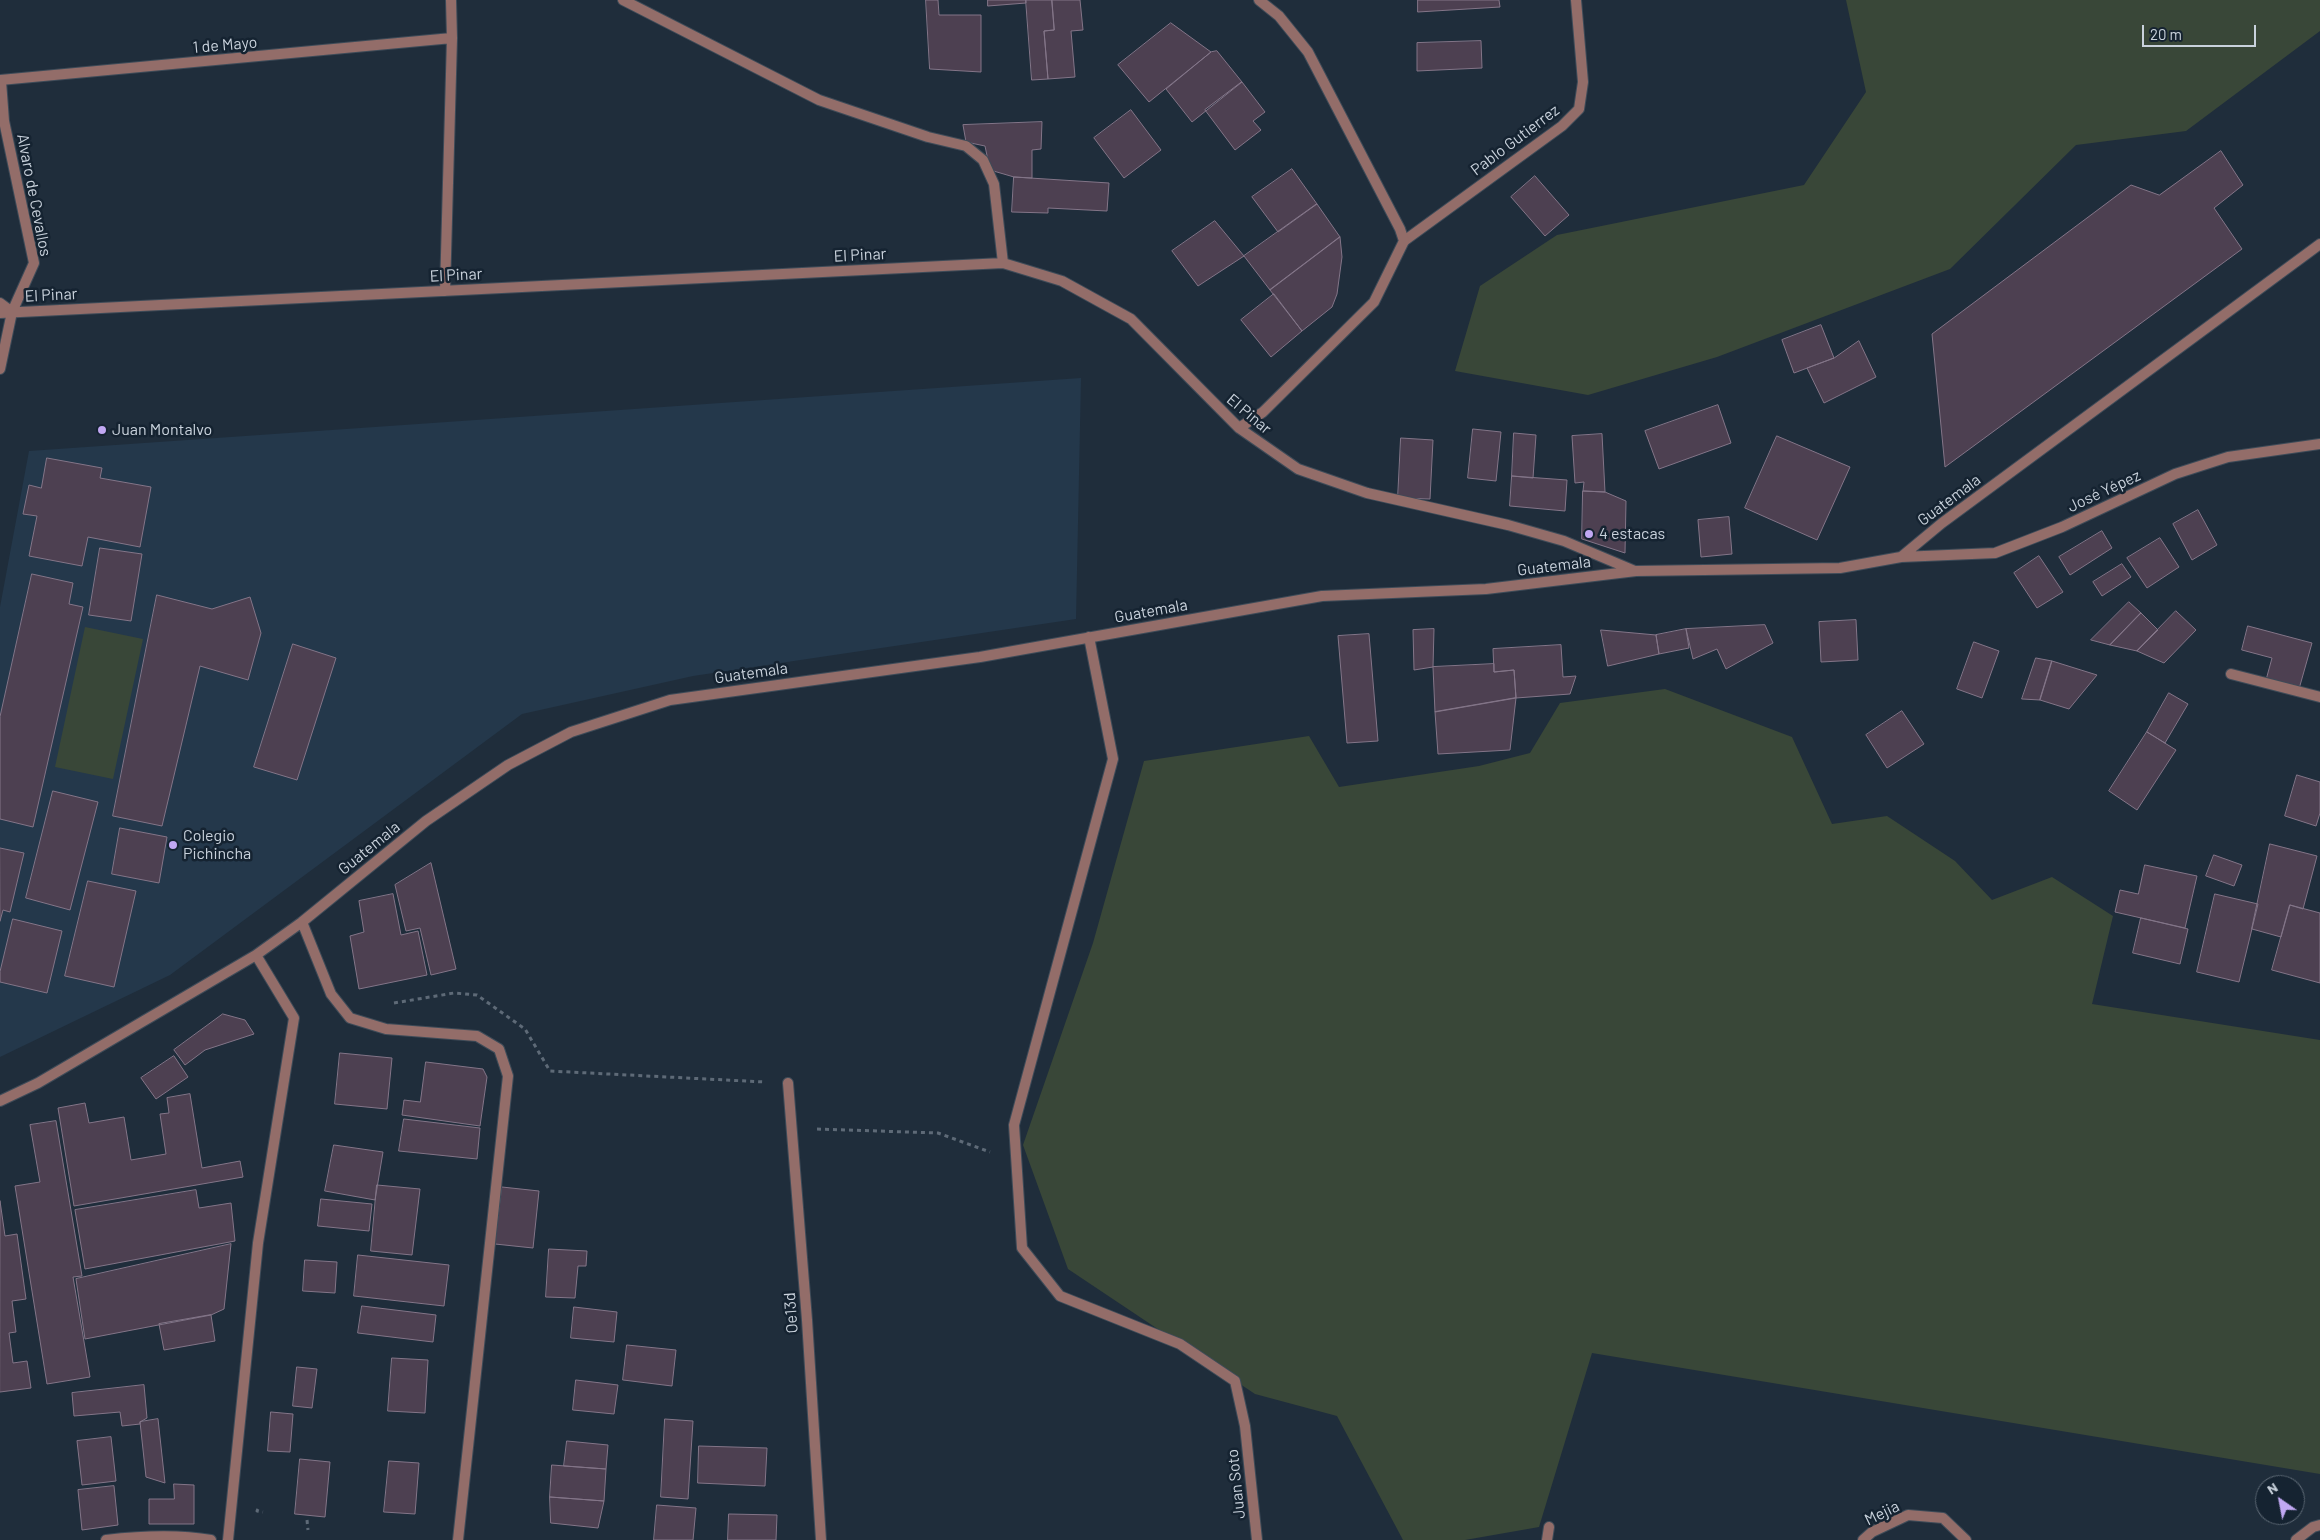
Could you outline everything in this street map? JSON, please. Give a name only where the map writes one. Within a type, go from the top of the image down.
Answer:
[{"type":"street","points":[[445,291],[452,38],[451,0]]},
{"type":"street","points":[[624,0],[819,100],[928,137],[966,146],[983,160],[994,184],[1003,263]]},
{"type":"street","points":[[1259,0],[1279,16],[1308,52],[1400,229],[1404,241]]},
{"type":"street","name":"Pablo Gutierrez","points":[[1239,428],[1263,412],[1374,302],[1404,241],[1562,126],[1579,109],[1583,82],[1576,0]]},
{"type":"street","name":"1 de Mayo","points":[[1,81],[452,38]]},
{"type":"street","name":"Alvaro de Cevallos","points":[[0,369],[12,312],[34,262],[4,122],[1,81]]},
{"type":"street","name":"Guatemala","points":[[0,1101],[38,1083],[256,955],[302,922],[426,820],[508,765],[570,732],[670,700],[980,657],[1322,596],[1486,589],[1636,572],[1840,568],[1900,557],[1942,523],[2320,244]]},
{"type":"street","name":"El Pinar","points":[[0,313],[1003,263],[1062,281],[1131,319],[1239,428],[1278,457],[1306,472],[1366,493],[1508,525],[1564,541],[1636,572]]},
{"type":"street","points":[[0,303],[12,312]]},
{"type":"street","name":"José Yépez","points":[[1900,557],[1995,553],[2062,527],[2175,474],[2228,457],[2320,444]]},
{"type":"street","name":"Juan Soto","points":[[1089,638],[1113,758],[1014,1125],[1022,1248],[1060,1296],[1180,1344],[1235,1381],[1245,1426],[1257,1540]]},
{"type":"street","points":[[2231,674],[2320,697]]},
{"type":"street","points":[[302,922],[330,994],[350,1018],[386,1029],[477,1036],[499,1049],[508,1076],[458,1540]]},
{"type":"street","points":[[228,1540],[258,1243],[294,1018],[256,955]]},
{"type":"street","name":"Oe13d","points":[[788,1083],[807,1320],[821,1540]]},
{"type":"street","name":"Mejia","points":[[1863,1540],[1872,1532],[1908,1515],[1943,1518],[1966,1540]]},
{"type":"street","points":[[2296,1540],[2313,1527],[2320,1526]]},
{"type":"street","points":[[1548,1527],[1548,1540]]},
{"type":"street","points":[[106,1540],[134,1537],[211,1540]]},
{"type":"path","points":[[390,1003],[454,994],[477,995],[525,1029],[550,1071],[788,1083]]},
{"type":"path","points":[[815,1129],[938,1133],[1016,1162]]},
{"type":"path","points":[[258,1520],[261,1512]]},
{"type":"path","points":[[307,1520],[308,1530]]},
{"type":"shaded area","name":"Colegio Pichincha","points":[[1081,378],[1076,619],[693,676],[522,714],[170,975],[0,1057],[0,607],[29,451]]},
{"type":"green space","points":[[1846,0],[2320,0],[2320,31],[2186,131],[2076,145],[1950,269],[1717,357],[1588,395],[1455,371],[1480,286],[1557,235],[1804,185],[1866,92]]},
{"type":"green space","points":[[85,627],[143,639],[113,779],[55,767]]},
{"type":"green space","points":[[1665,689],[1792,737],[1832,824],[1887,816],[1955,861],[1992,900],[2052,877],[2113,916],[2092,1004],[2320,1040],[2320,1474],[1592,1353],[1539,1527],[1465,1540],[1403,1540],[1337,1416],[1255,1394],[1068,1269],[1023,1145],[1093,943],[1144,761],[1309,736],[1339,787],[1479,766],[1530,753],[1560,703]]},
{"type":"building","points":[[926,0],[938,0],[939,15],[981,15],[981,72],[930,69]]},
{"type":"building","points":[[988,0],[1026,0],[1026,3],[988,6]]},
{"type":"building","points":[[1026,0],[1052,0],[1054,30],[1044,31],[1048,79],[1032,80]]},
{"type":"building","points":[[1052,0],[1080,0],[1083,30],[1071,31],[1075,77],[1048,79],[1044,31],[1054,30]]},
{"type":"building","points":[[1418,0],[1499,0],[1500,7],[1418,12]]},
{"type":"building","points":[[1171,23],[1211,52],[1149,102],[1118,65]]},
{"type":"building","points":[[1481,41],[1482,68],[1417,71],[1417,43]]},
{"type":"building","points":[[1217,51],[1242,82],[1192,122],[1166,89],[1211,52]]},
{"type":"building","points":[[1242,82],[1265,112],[1253,121],[1261,130],[1235,150],[1205,110]]},
{"type":"building","points":[[1131,110],[1161,150],[1124,178],[1094,138]]},
{"type":"building","points":[[1042,122],[1041,149],[1032,150],[1032,178],[1014,177],[990,170],[985,146],[966,142],[963,125]]},
{"type":"building","points":[[2221,151],[2243,185],[2214,208],[2242,249],[1945,467],[1932,334],[2131,185],[2159,195]]},
{"type":"building","points":[[1292,169],[1317,204],[1278,232],[1252,197]]},
{"type":"building","points":[[1535,176],[1569,215],[1545,236],[1511,197]]},
{"type":"building","points":[[1014,177],[1109,183],[1107,211],[1048,208],[1048,213],[1012,212]]},
{"type":"building","points":[[1317,204],[1340,237],[1270,290],[1244,256]]},
{"type":"building","points":[[1215,221],[1244,256],[1198,286],[1172,251]]},
{"type":"building","points":[[1340,237],[1342,257],[1337,294],[1332,307],[1302,331],[1270,290]]},
{"type":"building","points":[[1274,294],[1302,331],[1271,357],[1241,320]]},
{"type":"building","points":[[1821,325],[1834,358],[1794,373],[1782,340]]},
{"type":"building","points":[[1859,341],[1876,377],[1824,403],[1807,368],[1834,358]]},
{"type":"building","points":[[1718,405],[1731,443],[1659,469],[1645,431]]},
{"type":"building","points":[[1473,429],[1501,432],[1496,481],[1468,478]]},
{"type":"building","points":[[1514,433],[1536,435],[1533,478],[1512,476]]},
{"type":"building","points":[[1602,434],[1605,492],[1583,491],[1584,482],[1575,483],[1572,436]]},
{"type":"building","points":[[1777,436],[1850,467],[1817,540],[1745,508]]},
{"type":"building","points":[[1401,438],[1433,440],[1430,499],[1398,498]]},
{"type":"building","points":[[47,458],[102,468],[100,478],[151,487],[140,547],[88,537],[82,566],[29,556],[37,516],[23,514],[29,485],[41,488]]},
{"type":"building","points":[[1512,476],[1567,480],[1565,511],[1510,506]]},
{"type":"building","points":[[1583,491],[1605,492],[1626,501],[1625,553],[1582,539]]},
{"type":"building","points":[[2198,510],[2217,545],[2192,560],[2173,524]]},
{"type":"building","points":[[1729,517],[1732,554],[1701,557],[1698,520]]},
{"type":"building","points":[[2102,531],[2112,548],[2070,575],[2059,557]]},
{"type":"building","points":[[2160,538],[2179,567],[2147,588],[2127,558]]},
{"type":"building","points":[[100,548],[142,554],[131,621],[89,615]]},
{"type":"building","points":[[2039,556],[2063,592],[2037,608],[2014,573]]},
{"type":"building","points":[[2122,564],[2131,577],[2102,596],[2093,582]]},
{"type":"building","points":[[32,574],[73,583],[69,604],[83,607],[33,827],[0,819],[0,717]]},
{"type":"building","points":[[157,595],[212,609],[250,597],[261,633],[248,680],[200,666],[162,826],[113,816]]},
{"type":"building","points":[[2129,602],[2141,613],[2110,645],[2091,640]]},
{"type":"building","points":[[2176,611],[2196,630],[2164,663],[2137,651]]},
{"type":"building","points":[[2141,613],[2158,630],[2137,651],[2110,645]]},
{"type":"building","points":[[1856,620],[1858,660],[1821,662],[1819,622]]},
{"type":"building","points":[[1765,625],[1773,643],[1726,669],[1717,649],[1693,659],[1686,629]]},
{"type":"building","points":[[2248,626],[2312,643],[2299,689],[2266,680],[2272,658],[2242,650]]},
{"type":"building","points":[[1434,629],[1433,667],[1414,670],[1413,630]]},
{"type":"building","points":[[1686,629],[1689,648],[1659,654],[1656,635]]},
{"type":"building","points":[[1601,630],[1656,635],[1659,654],[1608,666]]},
{"type":"building","points":[[1369,634],[1378,741],[1347,743],[1338,636]]},
{"type":"building","points":[[1974,642],[1999,651],[1982,698],[1957,689]]},
{"type":"building","points":[[293,644],[336,658],[297,780],[254,767]]},
{"type":"building","points":[[1561,645],[1563,677],[1576,676],[1570,694],[1516,698],[1514,670],[1494,672],[1493,649]]},
{"type":"building","points":[[2036,658],[2052,661],[2040,700],[2022,699]]},
{"type":"building","points":[[2052,661],[2097,675],[2069,709],[2040,700]]},
{"type":"building","points":[[1494,664],[1494,672],[1514,670],[1516,698],[1435,712],[1433,667]]},
{"type":"building","points":[[2169,693],[2188,704],[2165,743],[2147,732]]},
{"type":"building","points":[[1516,698],[1510,750],[1438,754],[1435,712]]},
{"type":"building","points":[[1902,711],[1924,744],[1887,768],[1866,735]]},
{"type":"building","points":[[2147,732],[2176,750],[2137,810],[2109,791]]},
{"type":"building","points":[[2297,775],[2320,782],[2320,813],[2316,826],[2285,816]]},
{"type":"building","points":[[53,791],[98,802],[70,910],[26,898]]},
{"type":"building","points":[[120,828],[167,837],[159,883],[112,874]]},
{"type":"building","points":[[2270,844],[2317,856],[2303,909],[2290,905],[2281,937],[2252,929]]},
{"type":"building","points":[[0,848],[24,853],[10,912],[3,910],[0,921]]},
{"type":"building","points":[[2214,855],[2242,865],[2234,886],[2206,876]]},
{"type":"building","points":[[431,863],[456,969],[431,975],[420,928],[406,931],[395,885]]},
{"type":"building","points":[[2145,865],[2197,876],[2185,928],[2115,912],[2120,890],[2138,894]]},
{"type":"building","points":[[88,881],[136,891],[114,987],[65,976]]},
{"type":"building","points":[[393,894],[401,935],[418,931],[427,975],[359,989],[350,936],[364,932],[359,901]]},
{"type":"building","points":[[2215,894],[2258,904],[2239,982],[2197,972]]},
{"type":"building","points":[[2290,905],[2320,913],[2320,983],[2272,970]]},
{"type":"building","points":[[2141,918],[2188,929],[2180,964],[2133,953]]},
{"type":"building","points":[[13,919],[62,931],[47,993],[0,982],[0,972]]},
{"type":"building","points":[[223,1014],[245,1020],[254,1034],[205,1050],[185,1065],[174,1050]]},
{"type":"building","points":[[340,1053],[392,1058],[387,1109],[335,1104]]},
{"type":"building","points":[[174,1056],[188,1077],[156,1099],[141,1078]]},
{"type":"building","points":[[426,1062],[483,1069],[487,1077],[480,1126],[402,1115],[404,1100],[420,1102]]},
{"type":"building","points":[[190,1094],[202,1168],[240,1161],[243,1177],[74,1206],[58,1108],[85,1103],[89,1123],[124,1117],[131,1160],[166,1154],[160,1114],[169,1113],[167,1098]]},
{"type":"building","points":[[404,1119],[480,1128],[477,1159],[399,1151]]},
{"type":"building","points":[[56,1121],[82,1276],[73,1277],[90,1377],[47,1384],[15,1186],[40,1182],[30,1125]]},
{"type":"building","points":[[334,1145],[383,1152],[375,1200],[325,1191]]},
{"type":"building","points":[[377,1185],[420,1189],[412,1255],[371,1251]]},
{"type":"building","points":[[502,1187],[539,1191],[533,1248],[495,1244]]},
{"type":"building","points":[[196,1190],[199,1208],[231,1203],[235,1241],[85,1269],[75,1210]]},
{"type":"building","points":[[321,1199],[372,1204],[369,1231],[318,1226]]},
{"type":"building","points":[[0,1201],[5,1236],[17,1234],[26,1299],[12,1301],[16,1332],[9,1333],[13,1363],[27,1361],[31,1388],[0,1392]]},
{"type":"building","points":[[231,1244],[224,1309],[211,1315],[85,1339],[76,1279]]},
{"type":"building","points":[[549,1249],[587,1251],[586,1266],[578,1266],[575,1298],[546,1297]]},
{"type":"building","points":[[358,1255],[449,1265],[444,1306],[354,1296]]},
{"type":"building","points":[[305,1260],[337,1262],[335,1293],[303,1291]]},
{"type":"building","points":[[362,1306],[436,1315],[433,1342],[358,1333]]},
{"type":"building","points":[[574,1307],[617,1312],[614,1342],[571,1338]]},
{"type":"building","points":[[211,1315],[215,1341],[164,1350],[159,1324]]},
{"type":"building","points":[[627,1345],[676,1350],[672,1386],[623,1380]]},
{"type":"building","points":[[392,1358],[428,1360],[425,1413],[388,1411]]},
{"type":"building","points":[[297,1367],[317,1369],[312,1408],[293,1406]]},
{"type":"building","points":[[576,1380],[618,1385],[614,1414],[573,1410]]},
{"type":"building","points":[[144,1385],[147,1418],[140,1422],[140,1424],[122,1426],[120,1412],[74,1416],[72,1393]]},
{"type":"building","points":[[271,1412],[293,1414],[290,1452],[268,1451]]},
{"type":"building","points":[[158,1419],[165,1483],[146,1477],[140,1422]]},
{"type":"building","points":[[665,1419],[693,1421],[688,1499],[661,1497]]},
{"type":"building","points":[[111,1437],[116,1481],[82,1485],[77,1441]]},
{"type":"building","points":[[567,1441],[608,1445],[606,1469],[564,1466]]},
{"type":"building","points":[[699,1446],[767,1448],[765,1486],[698,1483]]},
{"type":"building","points":[[300,1459],[330,1462],[325,1517],[295,1514]]},
{"type":"building","points":[[389,1461],[419,1463],[415,1514],[384,1512]]},
{"type":"building","points":[[552,1465],[606,1469],[604,1501],[550,1497]]},
{"type":"building","points":[[174,1484],[194,1485],[194,1524],[149,1524],[149,1499],[174,1499]]},
{"type":"building","points":[[114,1486],[118,1525],[82,1530],[78,1490]]},
{"type":"building","points":[[550,1497],[604,1501],[598,1528],[551,1523]]},
{"type":"building","points":[[657,1505],[696,1508],[693,1540],[654,1540]]},
{"type":"building","points":[[729,1514],[777,1515],[776,1540],[728,1540]]},
{"type":"place","name":"Juan Montalvo","points":[[102,430]]},
{"type":"place","name":"4 estacas","points":[[1589,534]]},
{"type":"place","name":"Colegio Pichincha","points":[[173,845]]}]
